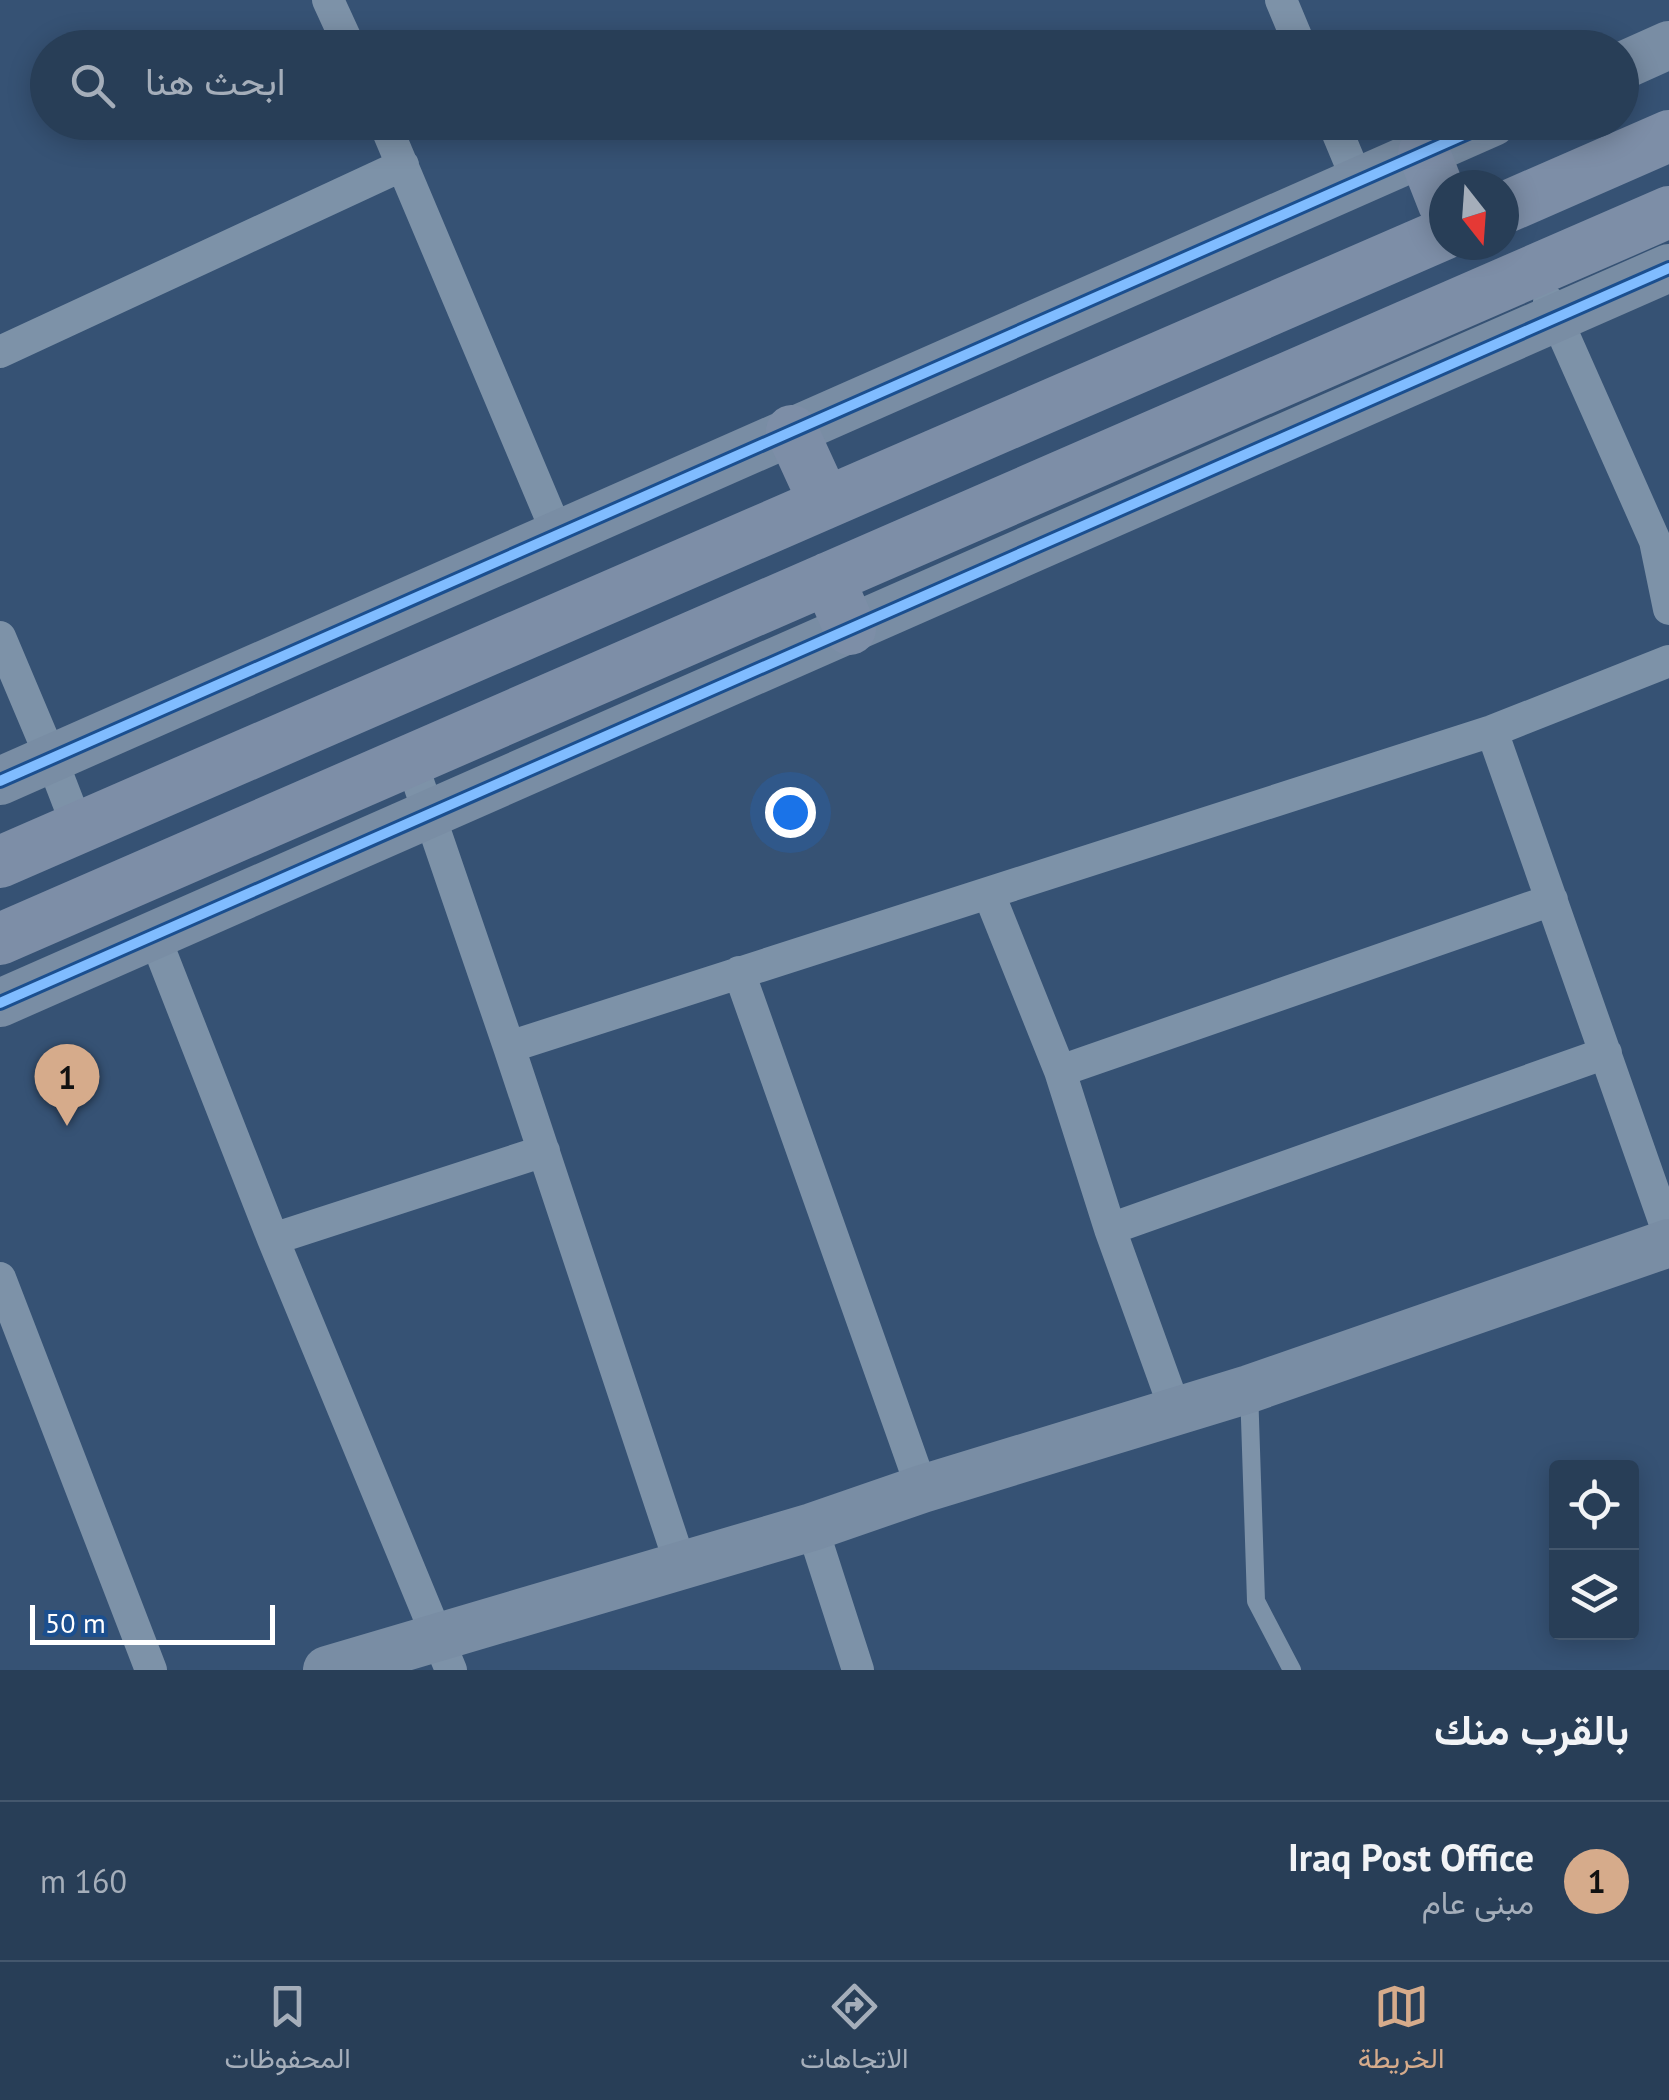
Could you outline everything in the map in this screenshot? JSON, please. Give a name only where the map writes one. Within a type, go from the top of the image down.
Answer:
[{"type":"main road","points":[[1519,201],[1669,136]]},
{"type":"main road","points":[[1424,153],[1431,170]]},
{"type":"main road","points":[[0,940],[1669,212]]},
{"type":"main road","points":[[0,862],[1429,241]]},
{"type":"main road","points":[[1094,386],[1073,409],[1071,425],[1076,440],[1105,458]]},
{"type":"main road","points":[[1016,420],[1042,446],[1040,476],[1030,490]]},
{"type":"main road","points":[[792,431],[826,503]]},
{"type":"main road","points":[[828,578],[850,629]]},
{"type":"street","points":[[328,0],[342,30]]},
{"type":"street","points":[[1281,0],[1294,30]]},
{"type":"street","points":[[1639,58],[1669,45]]},
{"type":"street","points":[[392,140],[558,535]]},
{"type":"street","points":[[1340,140],[1358,182]]},
{"type":"street","points":[[0,781],[1453,140]]},
{"type":"street","points":[[0,352],[403,165]]},
{"type":"street","points":[[0,1002],[1669,268]]},
{"type":"street","points":[[1533,271],[1662,539],[1669,608]]},
{"type":"street","points":[[0,637],[78,828]]},
{"type":"street","points":[[509,1048],[1492,732],[1669,661]]},
{"type":"street","points":[[327,1670],[445,1654],[680,1566],[1249,1389],[1669,1239],[1492,732]]},
{"type":"street","points":[[411,761],[680,1566]]},
{"type":"street","points":[[989,894],[1060,1071],[1110,1229],[1176,1412]]},
{"type":"street","points":[[1060,1071],[1552,900]]},
{"type":"street","points":[[154,935],[274,1240],[445,1654]]},
{"type":"street","points":[[739,972],[922,1489]]},
{"type":"street","points":[[1110,1229],[1606,1053]]},
{"type":"street","points":[[274,1240],[544,1151]]},
{"type":"street","points":[[0,1278],[151,1670]]},
{"type":"street","points":[[812,1527],[858,1670]]},
{"type":"lane","points":[[1249,1389],[1256,1601],[1292,1670]]},
{"type":"cycle path","points":[[0,781],[1452,140]]},
{"type":"cycle path","points":[[0,1003],[1669,268]]},
{"type":"place","name":"Iraq Post Office","points":[[67,1126]]}]
